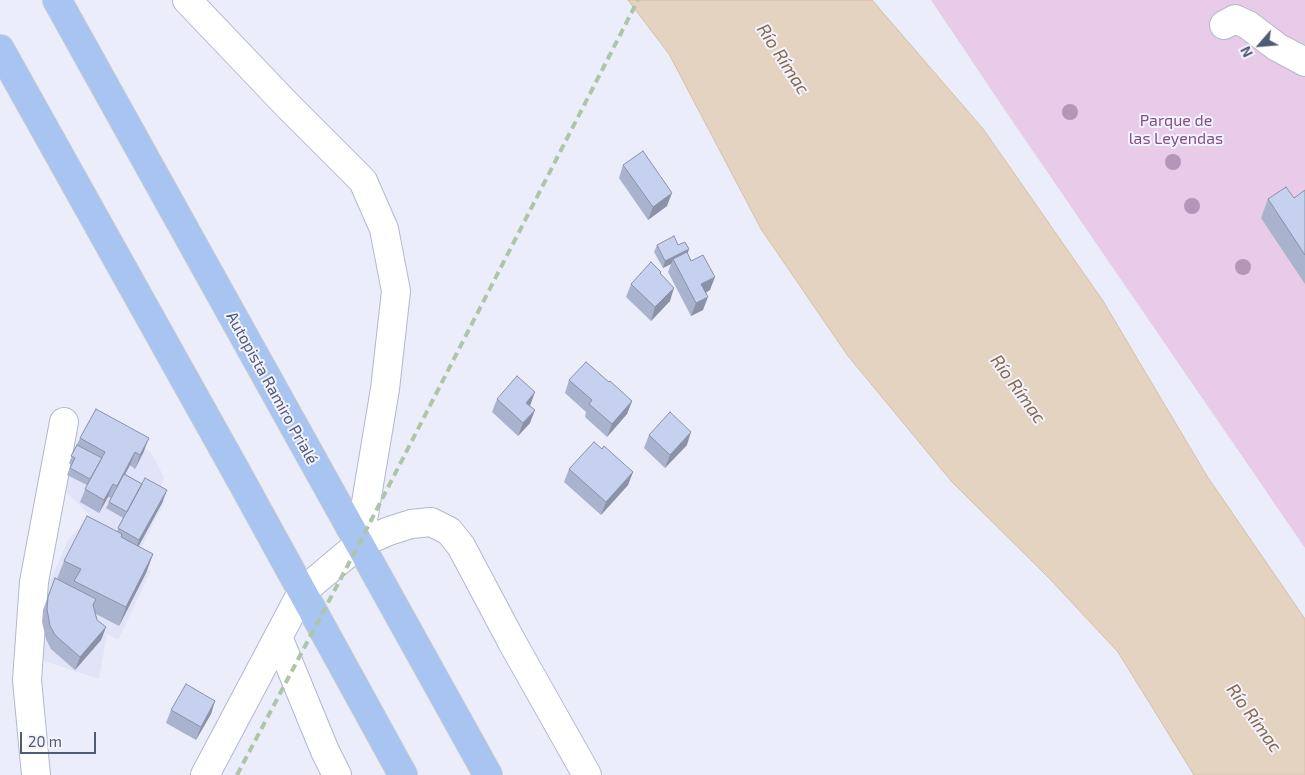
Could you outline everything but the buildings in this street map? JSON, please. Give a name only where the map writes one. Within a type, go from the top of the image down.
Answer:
[{"type":"highway","name":"Autopista Ramiro Prialé","points":[[57,0],[488,775]]},
{"type":"highway","points":[[0,49],[403,775]]},
{"type":"street","points":[[187,0],[363,181],[384,229],[396,291],[385,389],[359,544]]},
{"type":"street","points":[[1224,25],[1235,19],[1248,24],[1278,47],[1305,62]]},
{"type":"street","points":[[36,775],[28,680],[34,582],[64,422]]},
{"type":"street","points":[[206,775],[302,592],[359,544],[411,524],[431,522],[449,531],[460,546],[587,775]]},
{"type":"street","points":[[278,637],[325,751],[337,775]]},
{"type":"shaded area","points":[[90,420],[151,452],[164,477],[158,496],[165,501],[135,560],[151,571],[118,640],[107,634],[99,679],[41,660],[38,608],[68,540],[90,515],[65,491],[72,451]]},
{"type":"green space","name":"Parque de las Leyendas","points":[[931,0],[1305,0],[1305,548],[1015,125]]},
{"type":"water","name":"Río Rímac","points":[[628,0],[872,0],[984,130],[1103,301],[1207,476],[1305,619],[1305,775],[1194,775],[1118,652],[1049,578],[952,482],[848,356],[761,229],[669,54]]},
{"type":"railway","points":[[237,775],[359,544],[638,0]]}]
